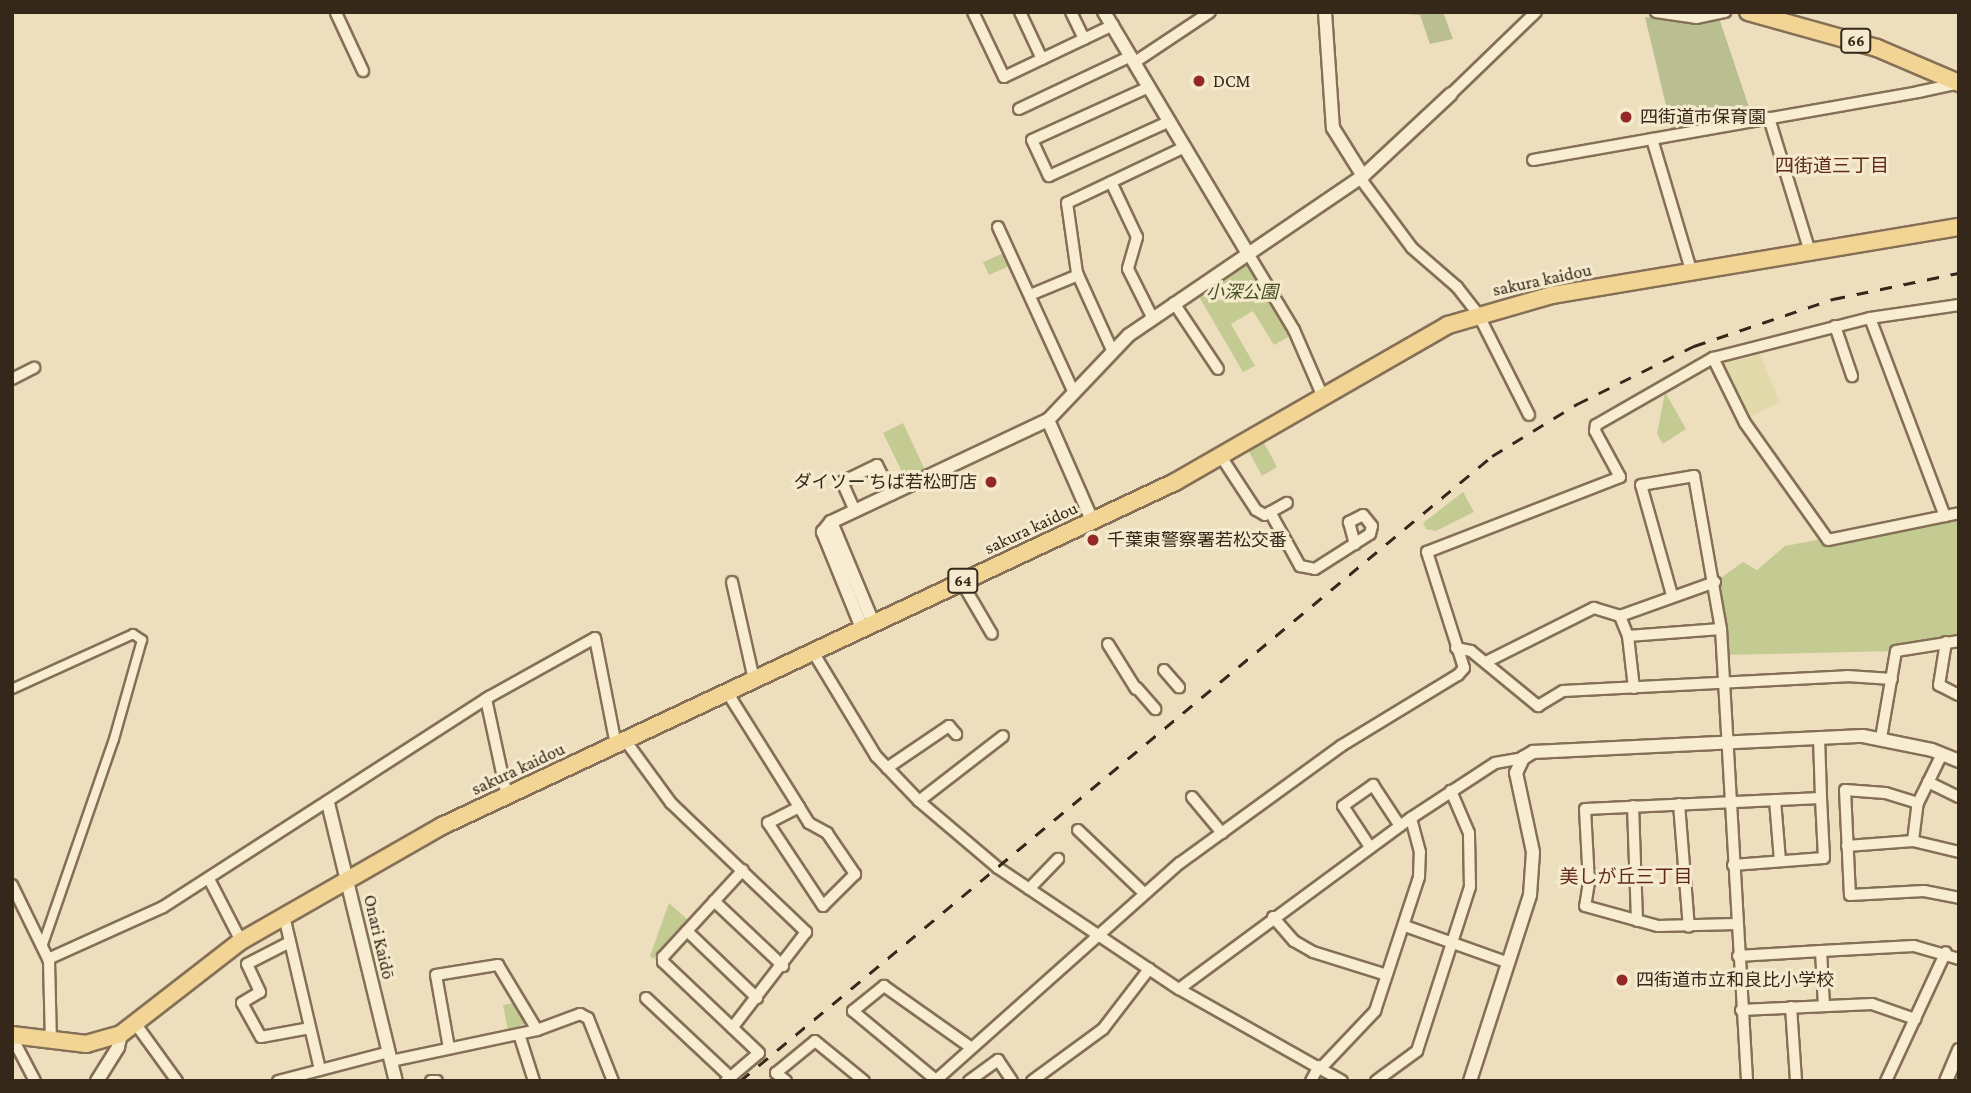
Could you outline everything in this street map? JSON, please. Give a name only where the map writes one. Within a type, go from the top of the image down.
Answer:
[{"type":"main road","name":"66","points":[[1748,12],[1877,48],[1956,81]]},
{"type":"main road","name":"sakura kaidou","points":[[12,1036],[86,1044],[121,1034],[241,941],[347,880],[506,796],[1222,458],[1426,335],[1478,314],[1552,295],[1809,249],[1958,228]]},
{"type":"street","points":[[973,12],[1003,77],[1113,25]]},
{"type":"street","points":[[1020,12],[1042,59]]},
{"type":"street","points":[[1071,12],[1084,39]]},
{"type":"street","points":[[1104,12],[1294,330],[1323,397]]},
{"type":"street","points":[[1019,109],[1133,59],[1210,12]]},
{"type":"street","points":[[1325,12],[1333,128],[1361,177],[1412,248],[1457,288],[1478,314],[1529,415]]},
{"type":"street","points":[[867,626],[823,532],[831,522],[1048,420],[1112,350],[1174,303],[1249,255],[1361,177],[1536,12]]},
{"type":"street","points":[[1656,12],[1696,18],[1725,12]]},
{"type":"street","points":[[336,13],[363,71]]},
{"type":"street","points":[[1533,160],[1919,92],[1951,85],[1956,81]]},
{"type":"street","points":[[1149,87],[1032,140],[1049,176],[1170,121]]},
{"type":"street","points":[[1769,118],[1809,249]]},
{"type":"street","points":[[1652,139],[1691,270]]},
{"type":"street","points":[[1112,350],[1078,275],[1067,203],[1185,147]]},
{"type":"street","points":[[1111,182],[1138,237],[1128,270],[1153,319]]},
{"type":"street","points":[[998,227],[1073,391]]},
{"type":"street","points":[[1958,228],[1959,234]]},
{"type":"street","points":[[1030,295],[1078,275]]},
{"type":"street","points":[[1174,303],[1218,369]]},
{"type":"street","points":[[970,1047],[884,986],[853,1011],[935,1080],[970,1047],[1019,1010],[1144,893],[1341,746],[1458,675],[1464,668],[1427,552],[1620,477],[1595,431],[1596,425],[1713,358],[1870,318],[1959,305]]},
{"type":"street","points":[[1870,318],[1945,516]]},
{"type":"street","points":[[1835,326],[1852,376]]},
{"type":"street","points":[[1713,358],[1745,424],[1828,540],[1959,513]]},
{"type":"street","points":[[12,379],[34,369]]},
{"type":"street","points":[[1048,420],[1092,520]]},
{"type":"street","points":[[1222,458],[1256,510],[1265,515],[1287,503]]},
{"type":"street","points":[[855,511],[842,482],[877,466],[892,494]]},
{"type":"street","points":[[1671,594],[1641,485],[1694,476],[1721,629],[1746,1081]]},
{"type":"street","points":[[1270,512],[1300,566],[1315,569],[1355,544]]},
{"type":"street","points":[[961,581],[992,634]]},
{"type":"street","points":[[732,582],[754,680]]},
{"type":"street","points":[[1486,662],[1594,608],[1620,616],[1671,594],[1714,582]]},
{"type":"street","points":[[1620,616],[1628,636],[1634,688]]},
{"type":"street","points":[[1628,636],[1721,629]]},
{"type":"street","points":[[12,689],[132,634],[142,640],[114,739],[42,947]]},
{"type":"street","points":[[48,959],[132,923],[209,878],[486,699],[594,638],[621,742],[671,803],[806,932],[783,966],[733,1028]]},
{"type":"street","points":[[1881,738],[1896,651],[1959,640]]},
{"type":"street","points":[[1946,642],[1939,685],[1959,695]]},
{"type":"street","points":[[1108,644],[1137,688],[1155,709]]},
{"type":"street","points":[[1456,648],[1471,651],[1538,706],[1563,691],[1846,676],[1892,679]]},
{"type":"street","points":[[813,652],[887,768],[919,801],[1029,889],[1102,933],[1149,970],[1342,1081]]},
{"type":"street","points":[[1164,670],[1179,687]]},
{"type":"street","points":[[727,692],[799,807],[809,823],[827,833],[855,874],[823,906],[768,823],[799,807]]},
{"type":"street","points":[[486,699],[506,796]]},
{"type":"street","points":[[887,768],[950,726],[956,734]]},
{"type":"street","points":[[919,801],[1003,736]]},
{"type":"street","points":[[1733,864],[1825,858],[1819,737]]},
{"type":"street","points":[[1179,989],[1370,847],[1495,762],[1523,758],[1533,752],[1819,737],[1881,738],[1959,761]]},
{"type":"street","points":[[1913,841],[1919,803],[1942,754]]},
{"type":"street","points":[[1470,1081],[1531,895],[1533,852],[1516,773],[1523,758]]},
{"type":"street","points":[[1928,782],[1959,797]]},
{"type":"street","points":[[1370,847],[1343,806],[1373,785],[1400,826]]},
{"type":"street","points":[[1919,803],[1885,793],[1845,790],[1850,895],[1924,891],[1959,898]]},
{"type":"street","points":[[1376,1081],[1417,1051],[1455,943],[1473,857],[1469,833],[1451,791]]},
{"type":"street","points":[[1192,797],[1222,833]]},
{"type":"street","points":[[1736,924],[1689,927],[1637,920],[1585,906],[1589,882],[1585,809],[1821,799]]},
{"type":"street","points":[[1776,800],[1780,861]]},
{"type":"street","name":"Onari Kaidō","points":[[328,803],[396,1081]]},
{"type":"street","points":[[1679,804],[1689,927]]},
{"type":"street","points":[[1633,806],[1637,920]]},
{"type":"street","points":[[1311,1081],[1320,1067],[1375,1011],[1419,877],[1420,852],[1411,818]]},
{"type":"street","points":[[1078,830],[1144,893]]},
{"type":"street","points":[[1847,846],[1913,841],[1959,852]]},
{"type":"street","points":[[1029,889],[1058,859]]},
{"type":"street","points":[[646,998],[728,1079],[759,1053],[663,962],[687,931],[743,870]]},
{"type":"street","points":[[209,878],[241,941]]},
{"type":"street","points":[[12,885],[48,959],[51,1042]]},
{"type":"street","points":[[714,901],[783,966]]},
{"type":"street","points":[[284,916],[320,1070]]},
{"type":"street","points":[[1273,917],[1294,941],[1314,952],[1387,975]]},
{"type":"street","points":[[1405,926],[1509,963]]},
{"type":"street","points":[[687,931],[757,998]]},
{"type":"street","points":[[290,942],[247,964],[260,992],[243,1003],[261,1037],[310,1028]]},
{"type":"street","points":[[1738,956],[1914,946],[1946,952],[1959,958]]},
{"type":"street","points":[[1821,951],[1825,1006]]},
{"type":"street","points":[[1886,1081],[1946,952]]},
{"type":"street","points":[[449,1048],[436,975],[498,965],[537,1030]]},
{"type":"street","points":[[1032,1081],[1103,1029],[1149,970]]},
{"type":"street","points":[[1741,1010],[1872,1004],[1915,1019]]},
{"type":"street","points":[[1791,1007],[1796,1081]]},
{"type":"street","points":[[278,1081],[390,1056],[519,1034],[580,1014],[588,1017],[612,1081]]},
{"type":"street","points":[[135,1023],[177,1081]]},
{"type":"street","points":[[97,1081],[118,1047],[121,1034]]},
{"type":"street","points":[[519,1034],[534,1081]]},
{"type":"street","points":[[12,1036],[35,1081]]},
{"type":"street","points":[[786,1081],[776,1073],[815,1041],[864,1081]]},
{"type":"street","points":[[1946,1081],[1959,1050]]},
{"type":"street","points":[[969,1081],[998,1060],[1012,1081]]},
{"type":"street","points":[[431,1081],[437,1081]]},
{"type":"shaded area","points":[[1760,354],[1780,402],[1746,419],[1718,362]]},
{"type":"green space","points":[[1375,12],[1443,12],[1453,39],[1430,44],[1420,15]]},
{"type":"green space","points":[[1645,17],[1720,21],[1752,116],[1672,131]]},
{"type":"green space","points":[[1006,252],[1012,265],[989,275],[983,262]]},
{"type":"green space","name":"小深公園","points":[[1250,261],[1293,334],[1274,345],[1253,311],[1231,324],[1255,366],[1243,372],[1198,295]]},
{"type":"green space","points":[[1665,392],[1686,429],[1663,444],[1657,434]]},
{"type":"green space","points":[[903,423],[925,470],[906,480],[883,433]]},
{"type":"green space","points":[[1262,439],[1277,467],[1262,476],[1247,448]]},
{"type":"green space","points":[[1463,492],[1474,512],[1436,531],[1426,529],[1423,523]]},
{"type":"green space","points":[[1959,513],[1959,641],[1896,651],[1723,655],[1715,582],[1743,562],[1757,570],[1785,546]]},
{"type":"green space","points":[[669,903],[688,920],[653,959],[650,956]]},
{"type":"green space","points":[[513,1003],[526,1023],[508,1031],[503,1005]]},
{"type":"railway","points":[[740,1081],[1492,456],[1577,404],[1694,346],[1833,299],[1959,273]]},
{"type":"place","name":"DCM","points":[[1199,81]]},
{"type":"place","name":"四街道市保育園","points":[[1626,117]]},
{"type":"place","name":"ダイソー ちば若松町店","points":[[991,482]]},
{"type":"place","name":"千葉東警察署若松交番","points":[[1093,540]]},
{"type":"place","name":"四街道市立和良比小学校","points":[[1622,980]]},
{"type":"district","name":"四街道三丁目","points":[[1832,166]]},
{"type":"district","name":"美しが丘三丁目","points":[[1626,877]]}]
